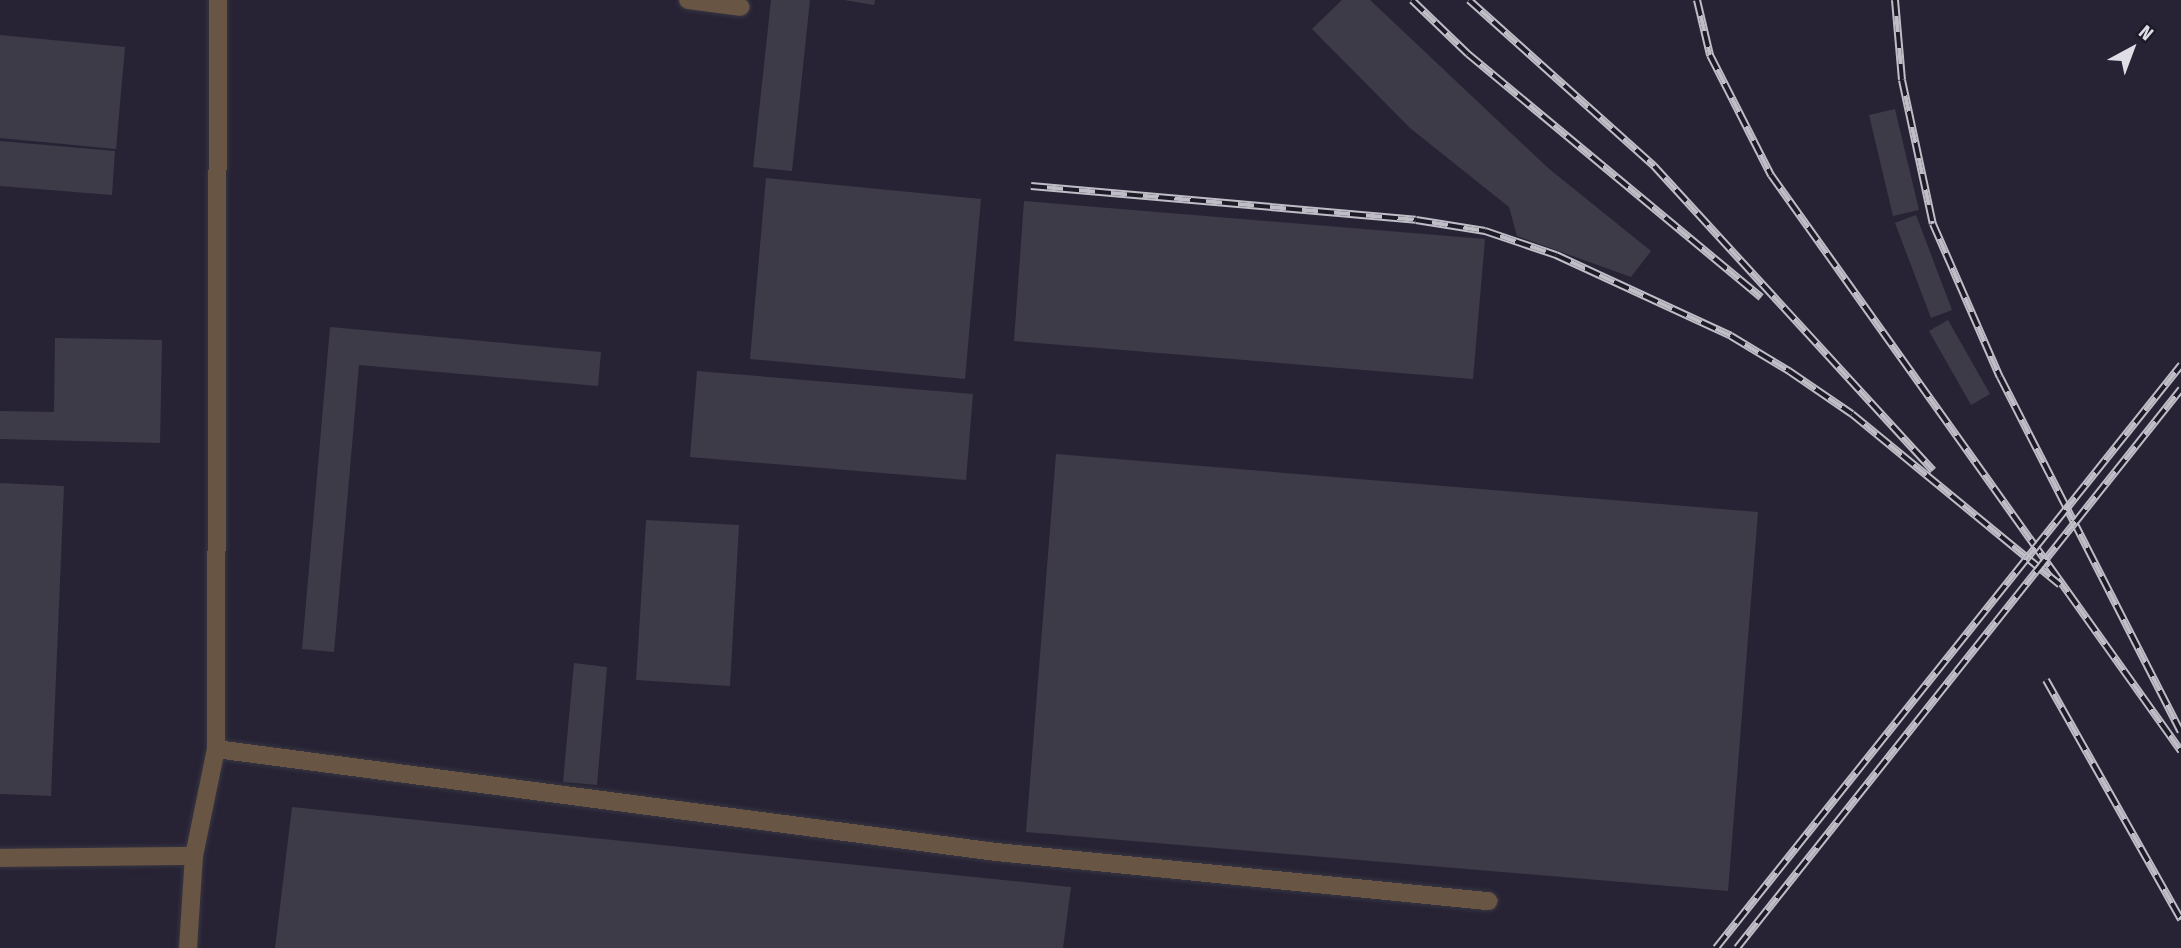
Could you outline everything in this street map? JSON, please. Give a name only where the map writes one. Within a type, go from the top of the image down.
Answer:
[{"type":"street","points":[[188,948],[194,856],[216,749],[218,0]]},
{"type":"street","points":[[688,0],[741,7]]},
{"type":"street","points":[[216,749],[996,852],[1489,901]]},
{"type":"street","points":[[0,858],[194,856]]},
{"type":"shaded area","points":[[0,0],[2181,0],[2181,948],[0,948]]},
{"type":"building","points":[[771,0],[810,0],[792,171],[753,167]]},
{"type":"building","points":[[844,0],[875,0],[874,5]]},
{"type":"building","points":[[1342,0],[1370,0],[1548,168],[1651,251],[1631,277],[1517,236],[1509,207],[1410,128],[1312,29]]},
{"type":"building","points":[[0,35],[125,47],[116,149],[0,138]]},
{"type":"building","points":[[1895,109],[1919,210],[1893,216],[1869,115]]},
{"type":"building","points":[[0,141],[115,151],[112,195],[0,186]]},
{"type":"building","points":[[766,178],[981,199],[965,379],[750,359]]},
{"type":"building","points":[[1024,201],[1485,239],[1473,379],[1014,341]]},
{"type":"building","points":[[1916,215],[1952,310],[1931,318],[1895,223]]},
{"type":"building","points":[[1948,320],[1990,394],[1971,405],[1929,331]]},
{"type":"building","points":[[330,327],[601,352],[598,386],[359,365],[334,652],[302,649]]},
{"type":"building","points":[[55,338],[162,340],[160,443],[0,439],[0,411],[54,412]]},
{"type":"building","points":[[697,371],[973,394],[966,480],[690,457]]},
{"type":"building","points":[[1056,454],[1758,512],[1728,891],[1026,832]]},
{"type":"building","points":[[0,483],[64,486],[51,796],[0,794]]},
{"type":"building","points":[[646,520],[739,525],[730,686],[636,680]]},
{"type":"building","points":[[574,663],[607,667],[597,785],[563,782]]},
{"type":"building","points":[[292,807],[1071,887],[1063,948],[275,948]]},
{"type":"railway","points":[[1412,0],[1468,54],[1761,297]]},
{"type":"railway","points":[[1469,0],[1654,166],[1933,470]]},
{"type":"railway","points":[[1697,0],[1710,55],[1771,175],[2181,751]]},
{"type":"railway","points":[[1895,0],[1902,80],[1933,224],[2000,377],[2181,732]]},
{"type":"railway","points":[[1031,186],[1416,220],[1485,231],[1556,255],[1731,336],[1789,371],[1852,414],[2060,585]]},
{"type":"railway","points":[[1716,948],[2181,365]]},
{"type":"railway","points":[[1737,948],[2181,389]]},
{"type":"railway","points":[[2046,680],[2181,920]]}]
